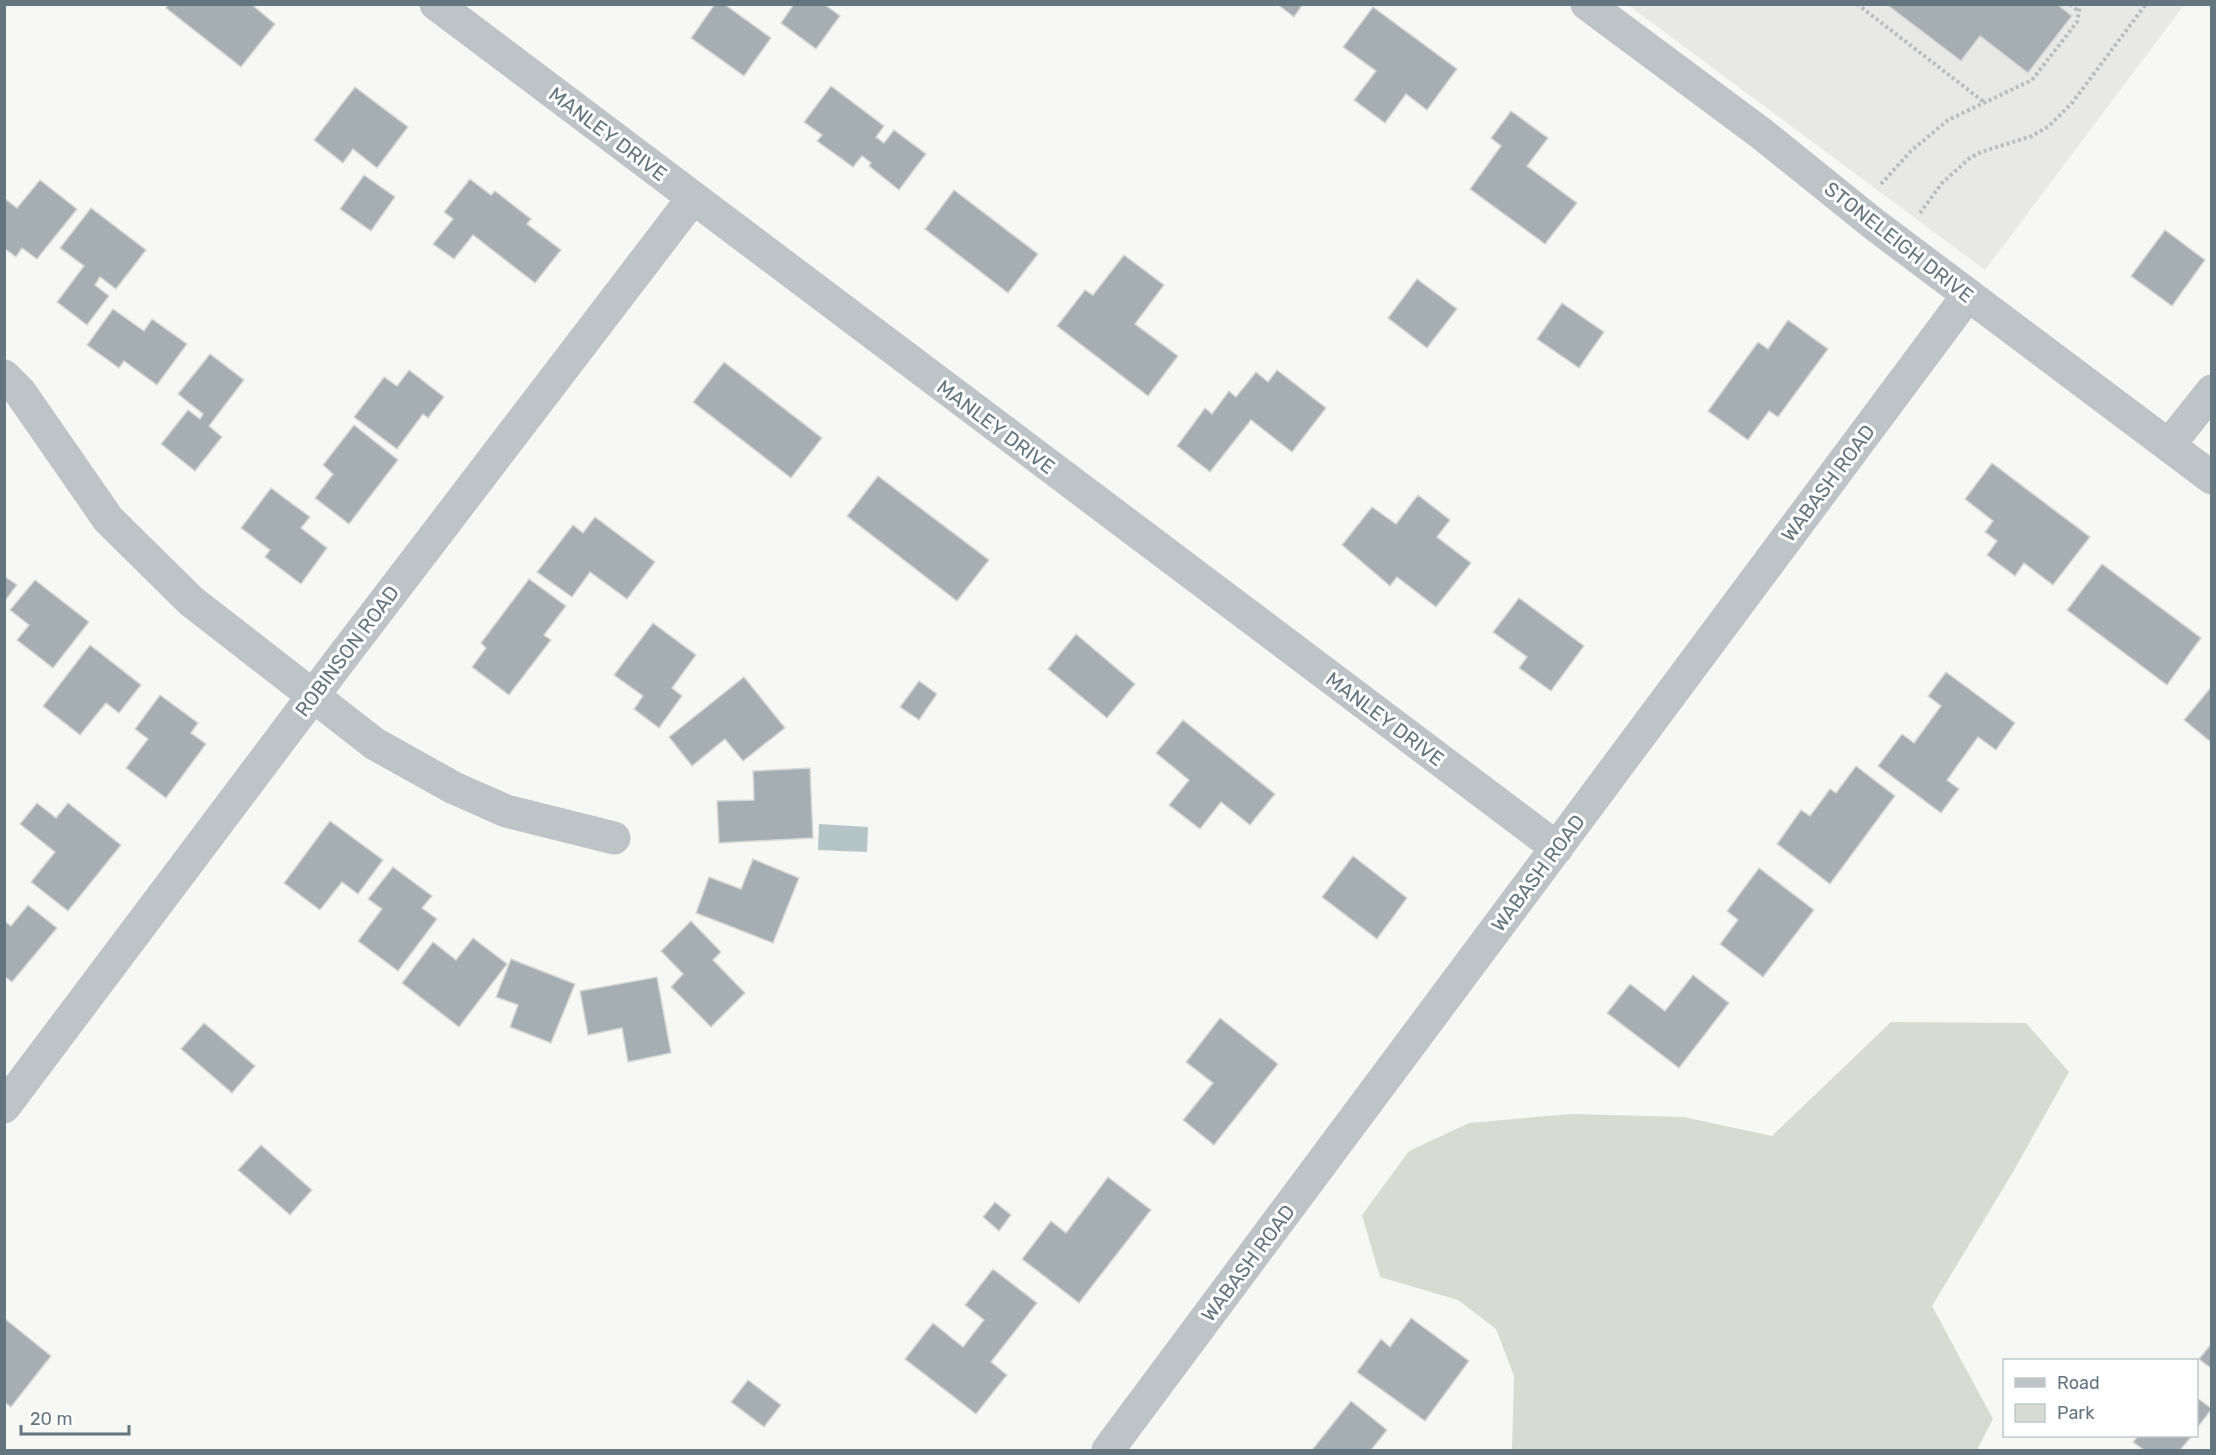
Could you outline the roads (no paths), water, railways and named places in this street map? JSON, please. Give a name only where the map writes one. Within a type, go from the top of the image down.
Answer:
[{"type":"street","name":"MANLEY DRIVE","points":[[436,4],[1557,848]]},
{"type":"street","name":"STONELEIGH DRIVE","points":[[1587,4],[2211,478]]},
{"type":"street","name":"ROBINSON ROAD","points":[[4,1107],[314,695],[693,198]]},
{"type":"street","name":"WABASH ROAD","points":[[1108,1450],[1968,295]]},
{"type":"street","points":[[4,376],[20,392],[108,519],[191,602],[375,744],[454,788],[506,811],[614,838]]},
{"type":"street","points":[[2169,445],[2211,391]]}]
